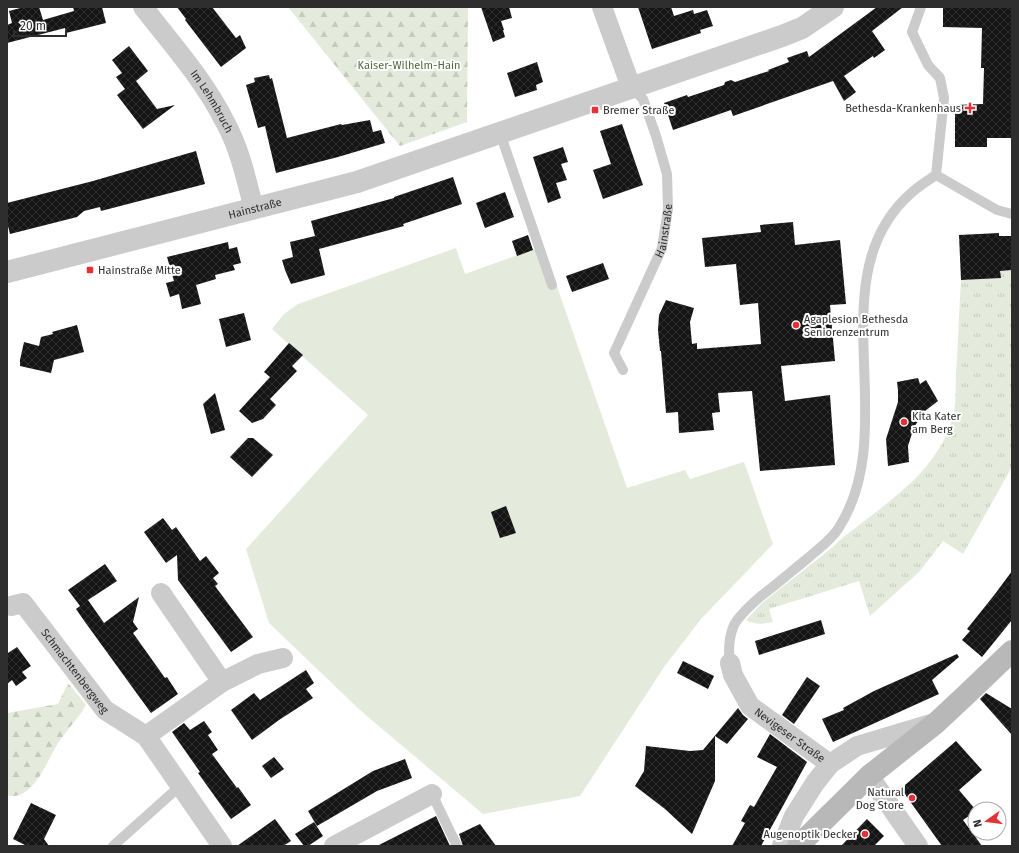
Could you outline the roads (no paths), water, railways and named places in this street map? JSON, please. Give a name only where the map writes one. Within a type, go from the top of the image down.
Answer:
[{"type":"main road","name":"Nevigeser Straße","points":[[798,846],[869,776],[936,722],[968,694],[1012,651]]},
{"type":"street","name":"Im Lehmbruch","points":[[143,7],[203,84],[225,122],[240,154],[254,209]]},
{"type":"street","points":[[602,7],[631,87]]},
{"type":"street","name":"Hainstraße","points":[[7,272],[357,182],[802,28],[833,7]]},
{"type":"street","points":[[161,593],[222,682]]},
{"type":"street","name":"Schmachtenbergweg","points":[[11,606],[23,603],[104,710],[146,736],[222,846]]},
{"type":"street","points":[[146,736],[222,682],[258,664],[283,658]]},
{"type":"street","name":"Nevigeser Straße","points":[[730,663],[733,675],[750,706],[830,764]]},
{"type":"street","name":"Nevigeser Straße","points":[[782,846],[794,816],[815,783],[830,764],[857,746],[936,722]]},
{"type":"street","points":[[869,776],[918,846]]},
{"type":"street","points":[[334,846],[432,794]]},
{"type":"lane","points":[[730,663],[728,653],[729,642],[735,623],[748,607],[817,550],[836,532],[854,501],[865,446],[864,328],[868,269],[874,248],[883,229],[896,210],[909,195],[936,175],[944,98],[940,78],[928,65],[912,32],[920,7]]},
{"type":"lane","name":"Hainstraße","points":[[623,370],[614,353],[662,248],[668,209],[667,174],[656,136],[643,100],[631,87]]},
{"type":"lane","points":[[500,133],[552,285]]},
{"type":"lane","points":[[936,175],[997,210],[1012,214]]},
{"type":"lane","points":[[113,846],[180,786]]},
{"type":"lane","points":[[432,794],[457,846]]},
{"type":"place","name":"Bethesda-Krankenhaus","points":[[970,108]]},
{"type":"place","name":"Bremer Straße","points":[[595,110]]},
{"type":"place","name":"Hainstraße Mitte","points":[[90,270]]},
{"type":"place","name":"Agaplesion Bethesda Seniorenzentrum","points":[[796,325]]},
{"type":"place","name":"Kita Kater am Berg","points":[[904,422]]},
{"type":"place","name":"Natural Dog Store","points":[[912,798]]},
{"type":"place","name":"Augenoptik Decker","points":[[865,834]]},
{"type":"park label","name":"Kaiser-Wilhelm-Hain","points":[[409,65]]}]
